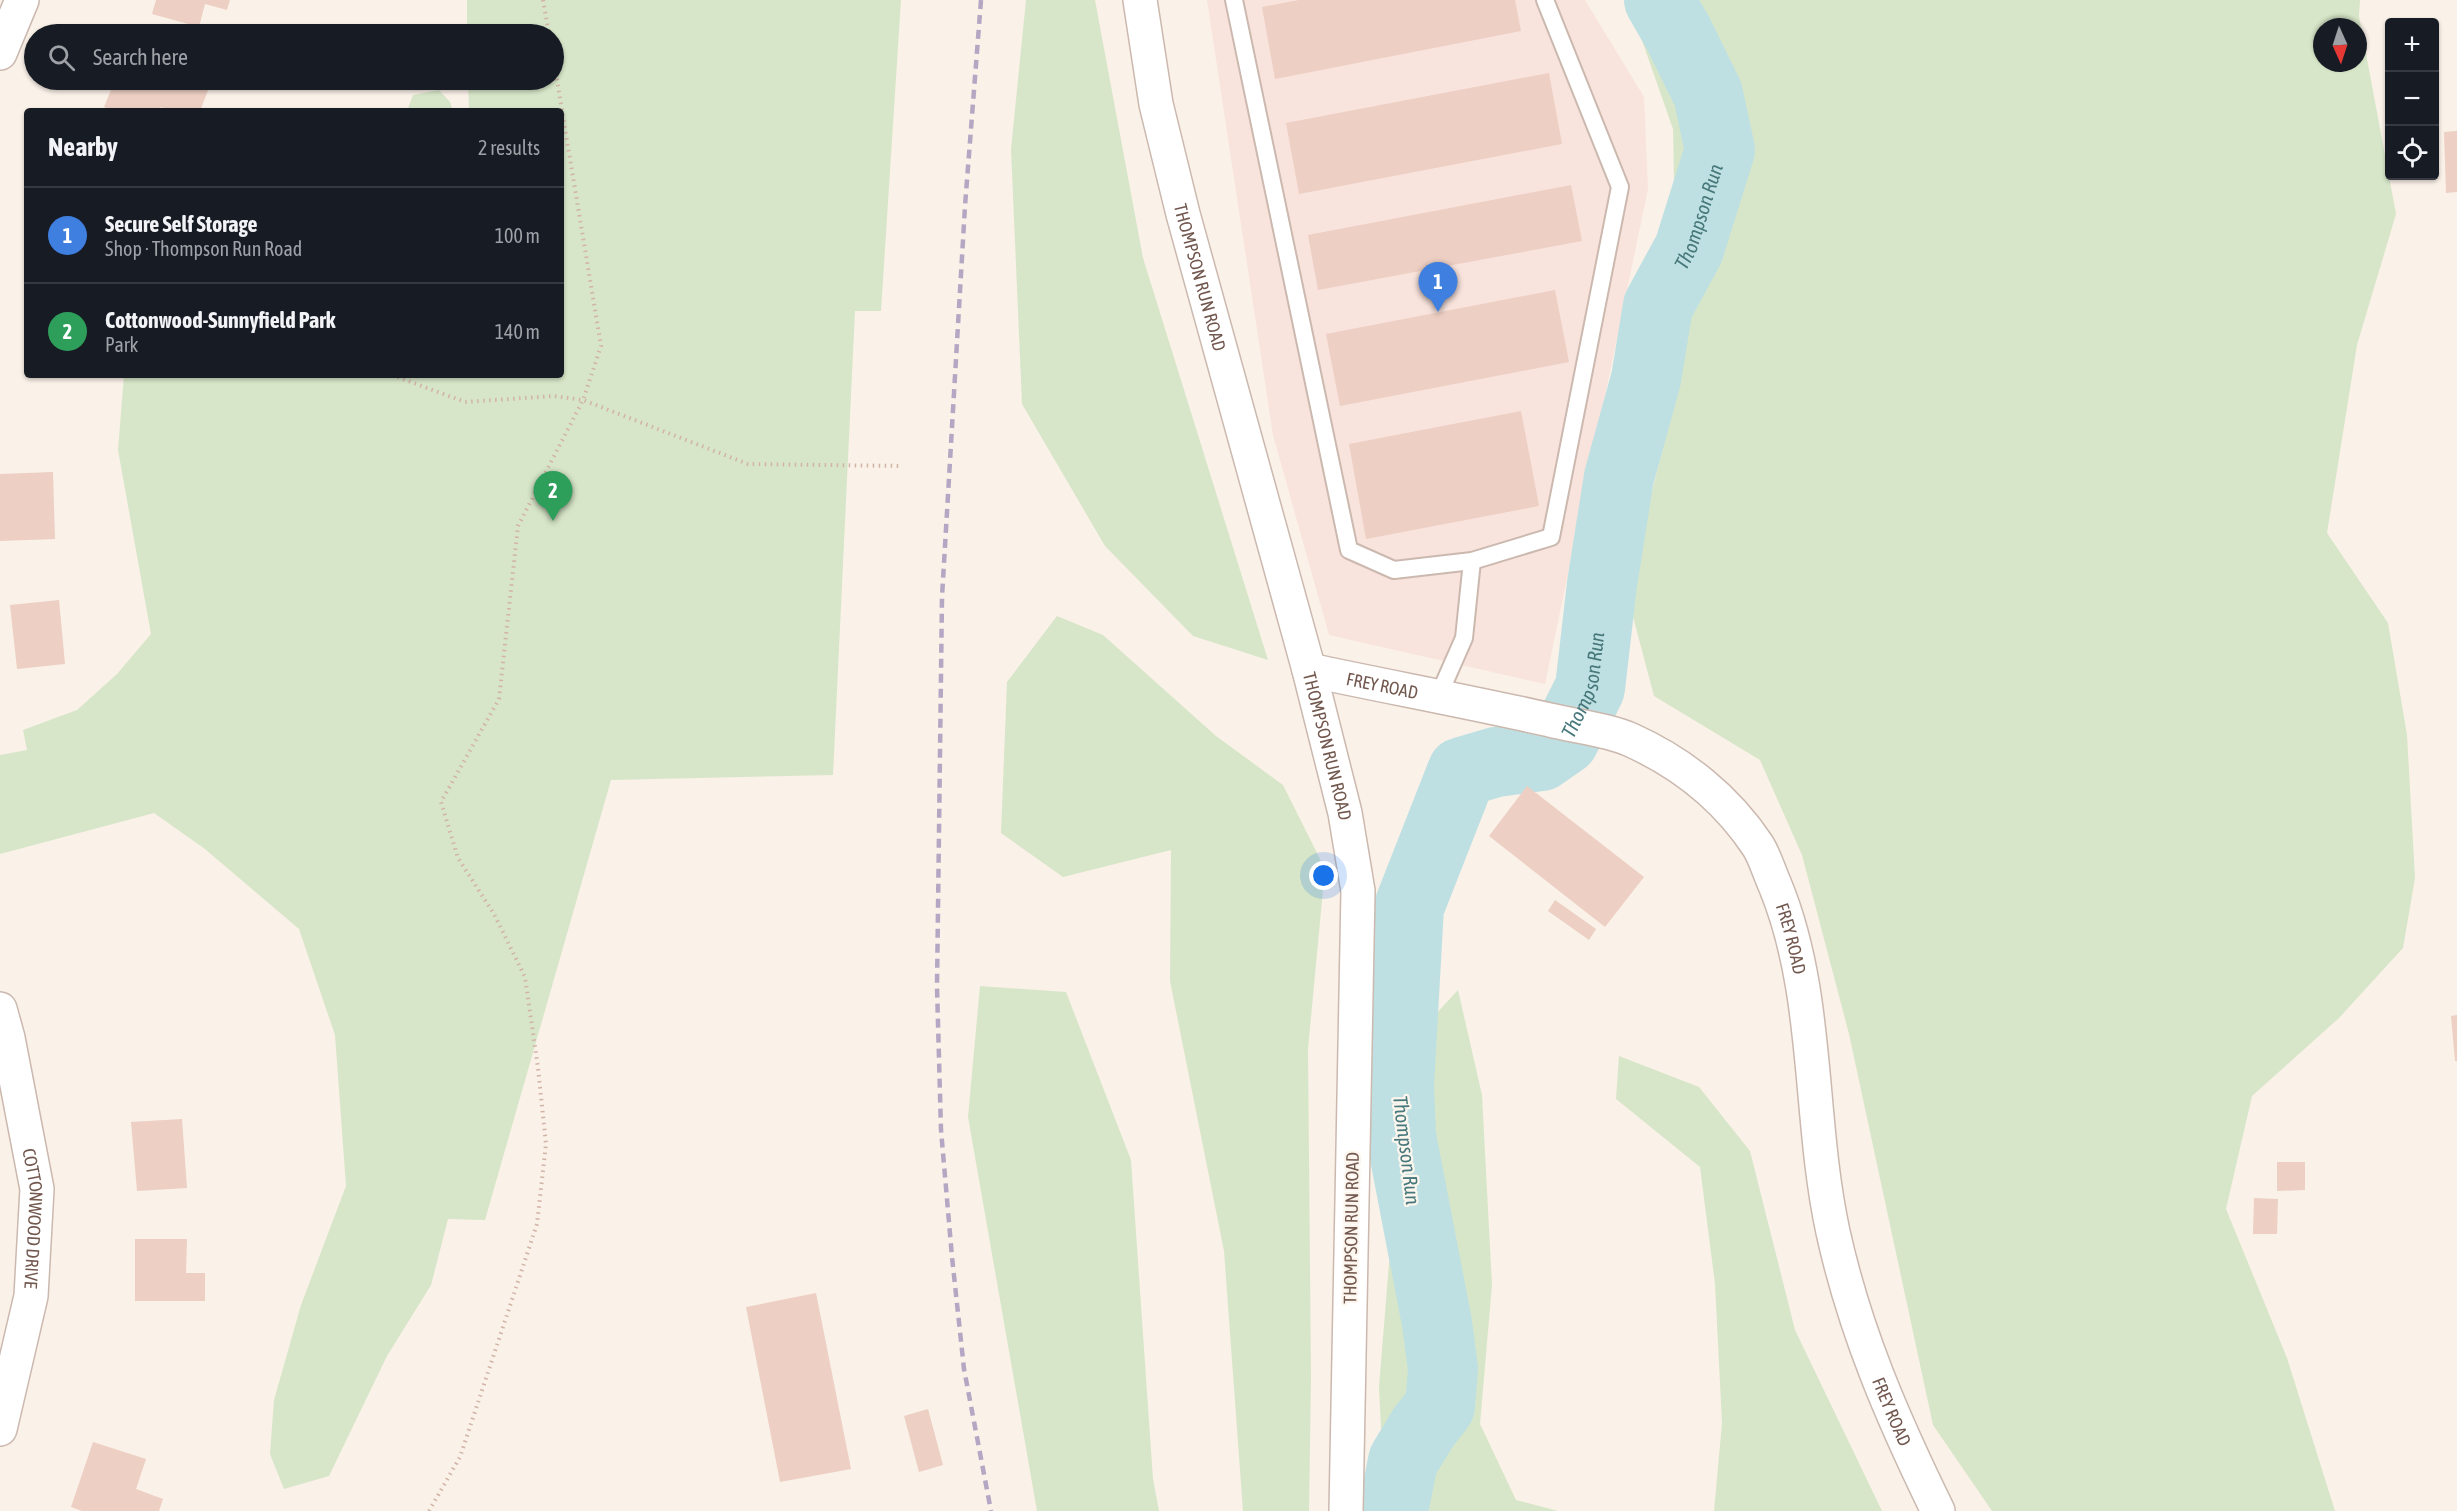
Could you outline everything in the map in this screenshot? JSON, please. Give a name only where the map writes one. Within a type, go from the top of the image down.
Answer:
[{"type":"street","points":[[0,53],[22,0]]},
{"type":"street","name":"THOMPSON RUN ROAD","points":[[1140,0],[1156,104],[1183,214],[1309,670],[1345,813],[1358,891],[1346,1511]]},
{"type":"street","name":"FREY ROAD","points":[[1309,670],[1628,738],[1682,767],[1724,802],[1759,848],[1784,908],[1801,969],[1821,1154],[1832,1228],[1845,1283],[1867,1355],[1908,1451],[1938,1511]]},
{"type":"street","name":"COTTONWOOD DRIVE","points":[[0,1009],[8,1038],[37,1189],[30,1296],[0,1429]]},
{"type":"lane","points":[[1234,0],[1349,550],[1394,570],[1472,561],[1551,537],[1620,187],[1545,0]]},
{"type":"lane","points":[[1438,697],[1464,638],[1472,561]]},
{"type":"path","points":[[543,0],[547,24]]},
{"type":"path","points":[[559,90],[562,108]]},
{"type":"path","points":[[429,1511],[460,1457],[537,1224],[546,1144],[525,977],[494,914],[458,858],[441,802],[499,699],[518,526],[583,400],[601,346],[564,122]]},
{"type":"path","points":[[400,378],[465,402],[554,396],[583,400],[748,464],[902,466]]},
{"type":"shaded area","points":[[1207,0],[1585,0],[1644,97],[1648,189],[1545,684],[1329,635],[1273,435]]},
{"type":"green space","points":[[467,0],[901,0],[881,311],[855,311],[833,775],[611,780],[485,1220],[448,1219],[431,1285],[387,1356],[329,1476],[284,1489],[270,1454],[274,1400],[301,1305],[346,1186],[335,1035],[299,929],[205,849],[154,813],[0,854],[0,755],[27,750],[23,730],[77,710],[117,674],[151,634],[118,450],[124,378],[564,378],[564,108],[469,108],[468,90],[564,90],[564,24],[467,24]]},
{"type":"green space","points":[[1026,0],[1095,0],[1143,258],[1268,660],[1193,636],[1105,546],[1022,404],[1011,149]]},
{"type":"green space","points":[[1678,0],[2360,0],[2359,18],[2313,18],[2313,72],[2367,72],[2367,59],[2385,155],[2385,180],[2390,180],[2396,214],[2357,345],[2327,533],[2388,623],[2407,735],[2415,878],[2403,948],[2339,1018],[2252,1096],[2226,1209],[2287,1358],[2335,1511],[1992,1511],[1933,1425],[1849,1034],[1802,855],[1760,760],[1654,696],[1627,594],[1678,385],[1673,129],[1638,29]]},
{"type":"green space","points":[[439,90],[450,102],[452,108],[408,108],[413,95]]},
{"type":"green space","points":[[1057,616],[1103,635],[1216,736],[1283,785],[1325,869],[1308,1049],[1311,1377],[1309,1511],[1243,1511],[1224,1251],[1170,981],[1171,850],[1063,877],[1001,833],[1007,682]]},
{"type":"green space","points":[[980,986],[1066,992],[1131,1160],[1153,1479],[1159,1511],[1037,1511],[968,1117]]},
{"type":"green space","points":[[1458,990],[1482,1095],[1492,1285],[1480,1424],[1516,1500],[1558,1511],[1385,1511],[1379,1387],[1389,1263],[1435,1015]]},
{"type":"green space","points":[[1619,1056],[1699,1087],[1750,1151],[1795,1330],[1882,1511],[1714,1511],[1722,1423],[1715,1284],[1700,1167],[1616,1099]]},
{"type":"building","points":[[156,0],[230,0],[227,10],[205,4],[200,24],[188,24],[152,14]]},
{"type":"building","points":[[1299,0],[1515,0],[1521,31],[1275,79],[1262,7]]},
{"type":"building","points":[[1549,73],[1562,144],[1299,194],[1286,123]]},
{"type":"building","points":[[111,90],[208,90],[201,108],[104,107]]},
{"type":"building","points":[[2457,131],[2457,192],[2446,193],[2444,132]]},
{"type":"building","points":[[1571,185],[1582,241],[1318,290],[1308,235]]},
{"type":"building","points":[[1555,290],[1569,362],[1340,406],[1326,334]]},
{"type":"building","points":[[1521,411],[1539,506],[1366,539],[1349,444]]},
{"type":"building","points":[[53,472],[55,539],[0,541],[0,474]]},
{"type":"building","points":[[59,600],[65,664],[17,669],[10,605]]},
{"type":"building","points":[[1527,786],[1644,877],[1605,927],[1489,836]]},
{"type":"building","points":[[1555,900],[1596,929],[1589,940],[1548,911]]},
{"type":"building","points":[[2457,1015],[2457,1061],[2455,1061],[2451,1016]]},
{"type":"building","points":[[182,1119],[187,1188],[137,1191],[131,1122]]},
{"type":"building","points":[[2277,1162],[2305,1162],[2305,1190],[2277,1191]]},
{"type":"building","points":[[2254,1198],[2278,1199],[2277,1234],[2253,1234]]},
{"type":"building","points":[[135,1239],[187,1239],[186,1273],[205,1273],[205,1301],[135,1301]]},
{"type":"building","points":[[816,1293],[851,1469],[780,1482],[746,1307]]},
{"type":"building","points":[[928,1409],[943,1465],[919,1472],[904,1416]]},
{"type":"building","points":[[93,1442],[146,1459],[136,1489],[163,1499],[159,1511],[82,1511],[71,1507]]},
{"type":"waterway","name":"Thompson Run","points":[[1393,1511],[1403,1461],[1423,1428],[1440,1406],[1443,1369],[1437,1323],[1401,1136],[1399,1085],[1409,907],[1462,772],[1496,762],[1541,756],[1564,740],[1590,688],[1602,584],[1619,477],[1646,379],[1658,306],[1689,249],[1720,150],[1708,94],[1659,0]]},
{"type":"railway","points":[[981,0],[965,206],[942,597],[937,987],[941,1130],[952,1257],[964,1369],[991,1511]]},
{"type":"place","name":"Secure Self Storage","points":[[1438,312]]},
{"type":"place","name":"Cottonwood-Sunnyfield Park","points":[[553,521]]}]
